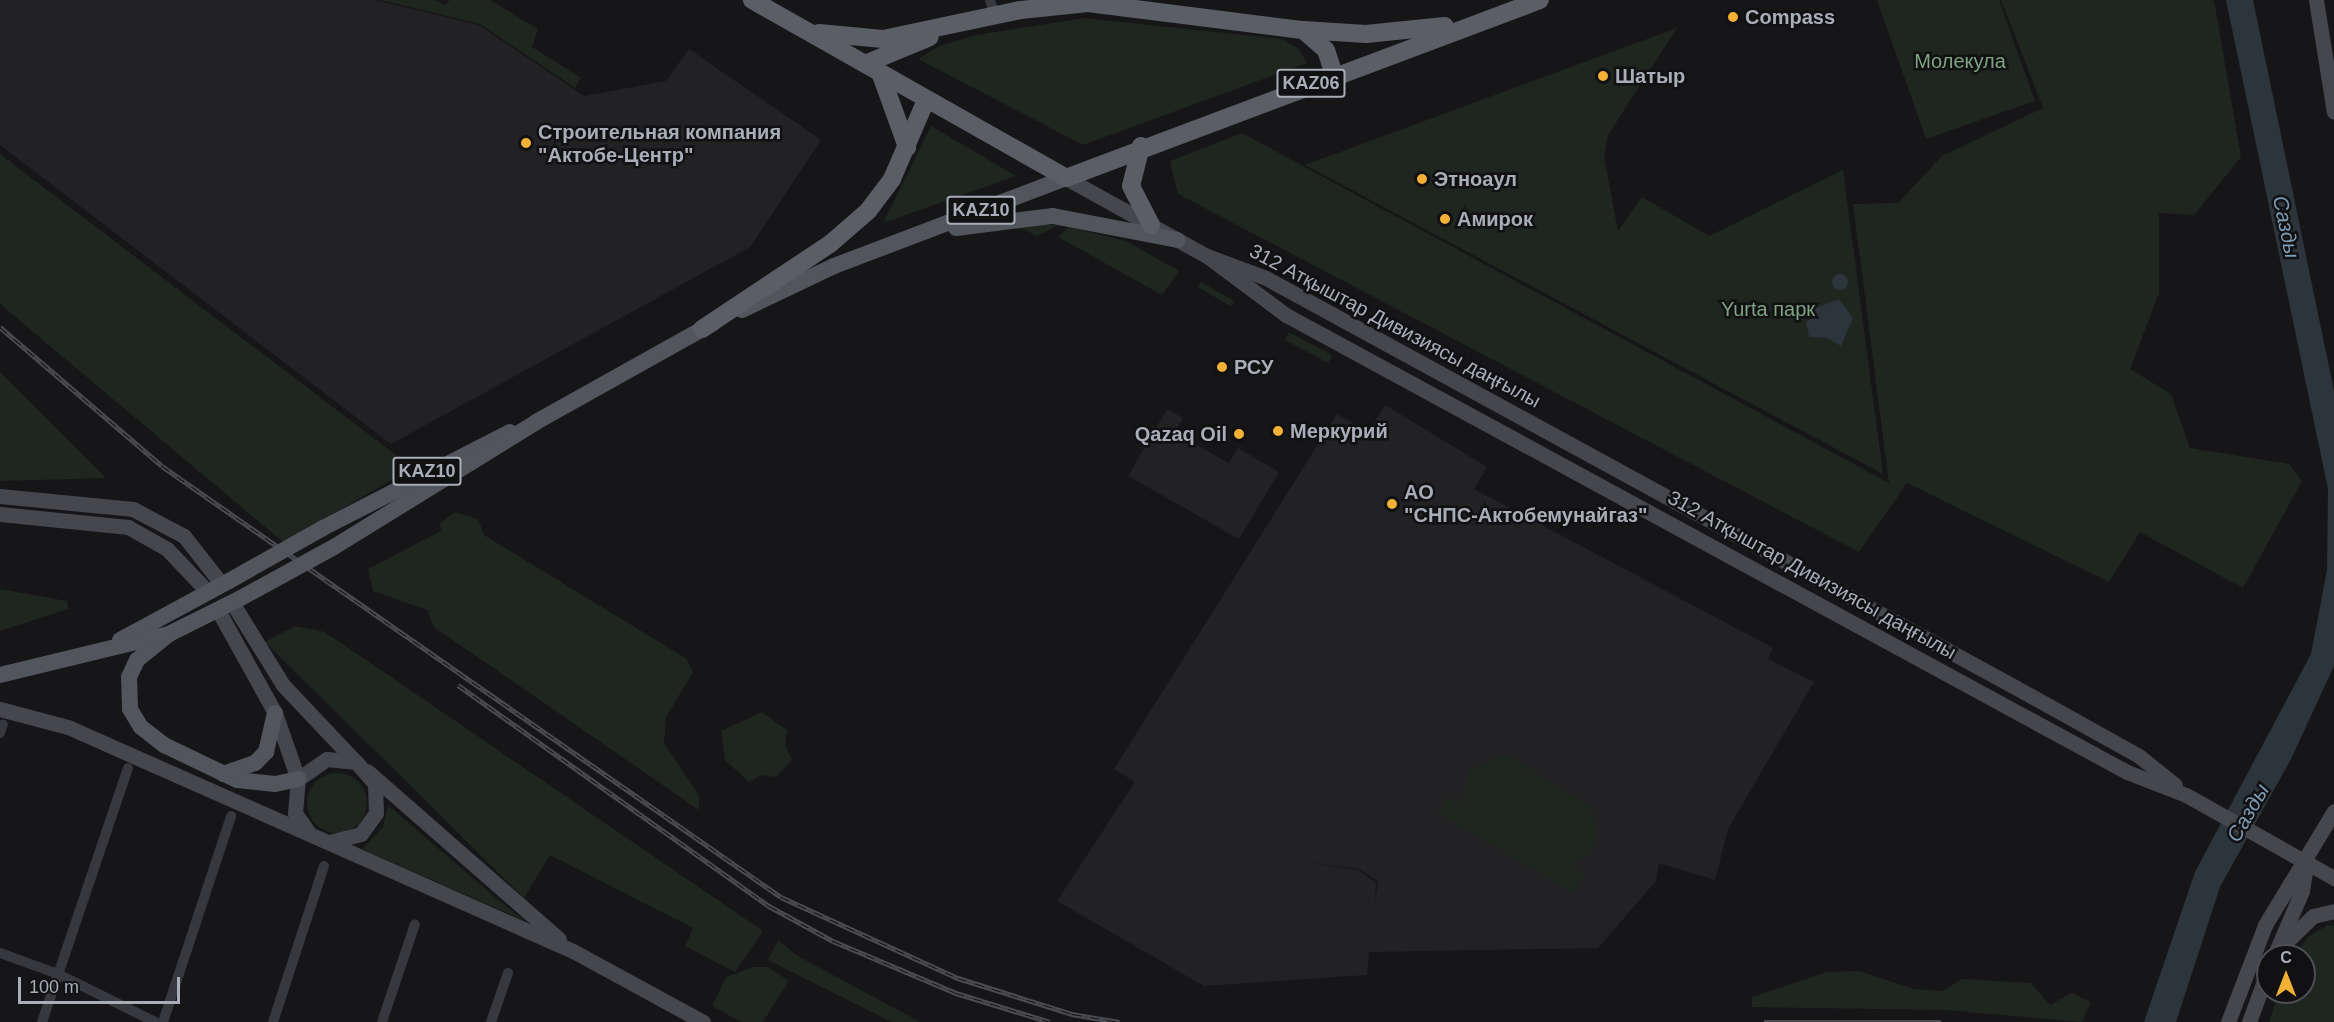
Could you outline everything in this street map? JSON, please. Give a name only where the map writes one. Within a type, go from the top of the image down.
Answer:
[{"type":"highway","name":"312 Атқыштар Дивизиясы даңғылы","points":[[752,0],[814,33],[881,75],[1066,178]]},
{"type":"highway","name":"KАZ06","points":[[1066,178],[1142,146],[1540,0]]},
{"type":"highway","points":[[865,64],[993,7],[1125,4],[1303,30],[1390,33],[1482,21]]},
{"type":"highway","points":[[814,33],[883,39],[954,25]]},
{"type":"highway","points":[[1303,30],[1326,50],[1334,74]]},
{"type":"highway","points":[[881,75],[907,147]]},
{"type":"highway","points":[[702,329],[830,244],[868,211],[907,147],[926,100]]},
{"type":"highway","points":[[1142,146],[1131,186],[1151,225]]},
{"type":"main road","points":[[2316,0],[2334,112]]},
{"type":"main road","name":"312 Атқыштар Дивизиясы даңғылы","points":[[1066,178],[1207,256],[1266,278],[2139,756],[2186,795]]},
{"type":"main road","name":"KAZ10","points":[[0,675],[66,662],[169,634],[236,602],[334,547],[536,422],[702,329],[896,241],[1066,178]]},
{"type":"main road","points":[[896,241],[1009,217],[1053,216],[1178,240]]},
{"type":"main road","name":"312 Атқыштар Дивизиясы даңғылы","points":[[1207,256],[1255,296],[1348,348],[2127,772],[2186,795],[2334,878]]},
{"type":"main road","points":[[1348,348],[1359,329]]},
{"type":"main road","points":[[1463,411],[1473,393]]},
{"type":"main road","name":"KAZ10","points":[[66,662],[129,637],[323,528],[481,444],[536,422]]},
{"type":"main road","points":[[0,496],[134,509],[184,536],[225,582]]},
{"type":"main road","points":[[0,514],[128,527],[167,549],[207,591]]},
{"type":"main road","points":[[236,602],[283,685],[362,767],[573,951]]},
{"type":"main road","points":[[169,634],[132,666],[130,709],[158,741],[223,774],[254,784],[298,779],[327,759],[362,767],[378,798],[370,825],[349,840],[317,838],[295,813],[298,779],[275,713],[219,612]]},
{"type":"main road","points":[[1922,660],[1932,642]]},
{"type":"main road","points":[[0,709],[68,727],[573,951],[703,1022]]},
{"type":"main road","points":[[223,774],[255,763],[266,752],[275,713]]},
{"type":"main road","points":[[2228,1022],[2265,925],[2287,883],[2307,861],[2334,811]]},
{"type":"main road","points":[[2279,944],[2302,891],[2307,861]]},
{"type":"main road","points":[[2286,944],[2313,916],[2334,912]]},
{"type":"main road","points":[[2249,1022],[2256,1003]]},
{"type":"street","points":[[42,1022],[128,768]]},
{"type":"street","points":[[163,1022],[231,816]]},
{"type":"street","points":[[273,1022],[324,866]]},
{"type":"street","points":[[382,1022],[415,924]]},
{"type":"street","points":[[0,953],[58,974],[155,1022]]},
{"type":"street","points":[[491,1022],[508,973]]},
{"type":"shaded area","points":[[0,0],[375,0],[479,25],[584,96],[666,81],[689,49],[821,140],[750,247],[391,444],[0,145]]},
{"type":"shaded area","points":[[1385,405],[1487,467],[1474,489],[1773,648],[1768,659],[1814,682],[1728,829],[1715,880],[1659,863],[1656,881],[1598,948],[1369,952],[1367,975],[1204,986],[1057,901],[1135,782],[1114,769],[1337,414],[1368,432]],"holes":[[[1296,861],[1359,869],[1378,881],[1375,902],[1376,882],[1358,870]]]},
{"type":"shaded area","points":[[1167,409],[1183,418],[1175,433],[1229,463],[1238,448],[1279,472],[1239,539],[1128,476]]},
{"type":"green space","points":[[380,0],[435,0],[444,5],[450,0],[490,0],[538,29],[532,47],[581,78],[575,88],[480,24]]},
{"type":"green space","name":"Молекула","points":[[1877,0],[1999,0],[2035,101],[1926,139]]},
{"type":"green space","points":[[2001,0],[2214,0],[2241,157],[2194,215],[2159,213],[2159,293],[2130,369],[2171,394],[2190,448],[2289,464],[2302,481],[2243,588],[2140,532],[2109,582],[1907,483],[1859,552],[1178,194],[1170,161],[1242,133],[1889,483],[1853,204],[1898,203],[1942,156],[2043,108]]},
{"type":"green space","points":[[1084,18],[1282,39],[1299,49],[1307,63],[1083,145],[918,59],[939,46],[976,35]]},
{"type":"green space","name":"Yurta парк","points":[[1677,28],[1608,135],[1604,157],[1618,231],[1642,197],[1709,236],[1843,170],[1883,474],[1305,165]]},
{"type":"green space","points":[[931,126],[1016,176],[883,223]]},
{"type":"green space","points":[[0,154],[413,468],[283,542],[0,304]]},
{"type":"green space","points":[[1058,225],[1037,236],[1017,226]]},
{"type":"green space","points":[[1069,227],[1126,241],[1179,271],[1162,295],[1058,237]]},
{"type":"green space","points":[[1201,282],[1234,301],[1231,306],[1198,287]]},
{"type":"green space","points":[[1289,332],[1332,355],[1328,363],[1285,340]]},
{"type":"green space","points":[[0,372],[106,478],[0,481]]},
{"type":"green space","points":[[455,512],[478,519],[484,535],[687,659],[693,672],[666,717],[664,743],[699,795],[699,810],[434,627],[427,610],[373,591],[368,569],[441,531],[440,523]]},
{"type":"green space","points":[[0,589],[67,601],[68,609],[0,631]]},
{"type":"green space","points":[[295,626],[325,632],[763,931],[735,972],[685,946],[693,928],[550,855],[524,898],[265,642]]},
{"type":"green space","points":[[762,712],[787,730],[785,746],[792,760],[776,777],[761,775],[749,782],[725,760],[721,731]]},
{"type":"green space","points":[[1499,756],[1513,758],[1593,808],[1599,833],[1591,853],[1570,866],[1585,875],[1574,893],[1437,813],[1447,796],[1461,804],[1468,771]]},
{"type":"green space","points":[[337,773],[354,778],[362,786],[367,803],[362,820],[354,828],[337,833],[320,828],[312,820],[307,803],[312,786],[320,778]]},
{"type":"green space","points":[[388,805],[525,921],[362,849],[383,827]]},
{"type":"green space","points":[[2328,925],[2334,926],[2334,1022],[2269,1022],[2275,1004],[2316,1004],[2316,944],[2303,944],[2309,936]]},
{"type":"green space","points":[[778,940],[796,955],[920,1022],[892,1022],[768,960]]},
{"type":"green space","points":[[753,967],[768,967],[789,981],[763,1022],[741,1022],[712,1006],[726,977]]},
{"type":"green space","points":[[1859,971],[1914,989],[1942,991],[1962,979],[2031,983],[2050,1005],[2072,993],[2091,1002],[2082,1022],[1944,1010],[1752,1007],[1752,997],[1827,972]]},
{"type":"water","name":"Сазды","points":[[2226,0],[2253,0],[2334,391],[2334,666],[2291,759],[2220,887],[2176,1022],[2144,1022],[2195,872],[2311,654],[2327,570],[2328,489]]},
{"type":"water","points":[[1837,274],[1843,274],[1848,282],[1846,288],[1837,290],[1832,285],[1832,279]]},
{"type":"water","points":[[1839,299],[1853,318],[1841,346],[1827,338],[1809,337],[1806,322],[1817,314],[1808,311]]},
{"type":"railway","points":[[0,327],[162,466],[781,897],[958,978],[1072,1014],[1119,1022]]},
{"type":"railway","points":[[458,685],[769,906],[833,941],[956,993],[1050,1022]]},
{"type":"railway","points":[[1764,1022],[1941,1022]]},
{"type":"place","name":"Compass","points":[[1733,17]]},
{"type":"place","name":"Шатыр","points":[[1603,76]]},
{"type":"place","name":"Строительная компания \"Актобе-Центр\"","points":[[526,143]]},
{"type":"place","name":"Этноаул","points":[[1422,179]]},
{"type":"place","name":"Амирок","points":[[1445,219]]},
{"type":"place","name":"РСУ","points":[[1222,367]]},
{"type":"place","name":"Меркурий","points":[[1278,431]]},
{"type":"place","name":"Qazaq Oil","points":[[1239,434]]},
{"type":"place","name":"АО \"СНПС-Актобемунайгаз\"","points":[[1392,504]]}]
